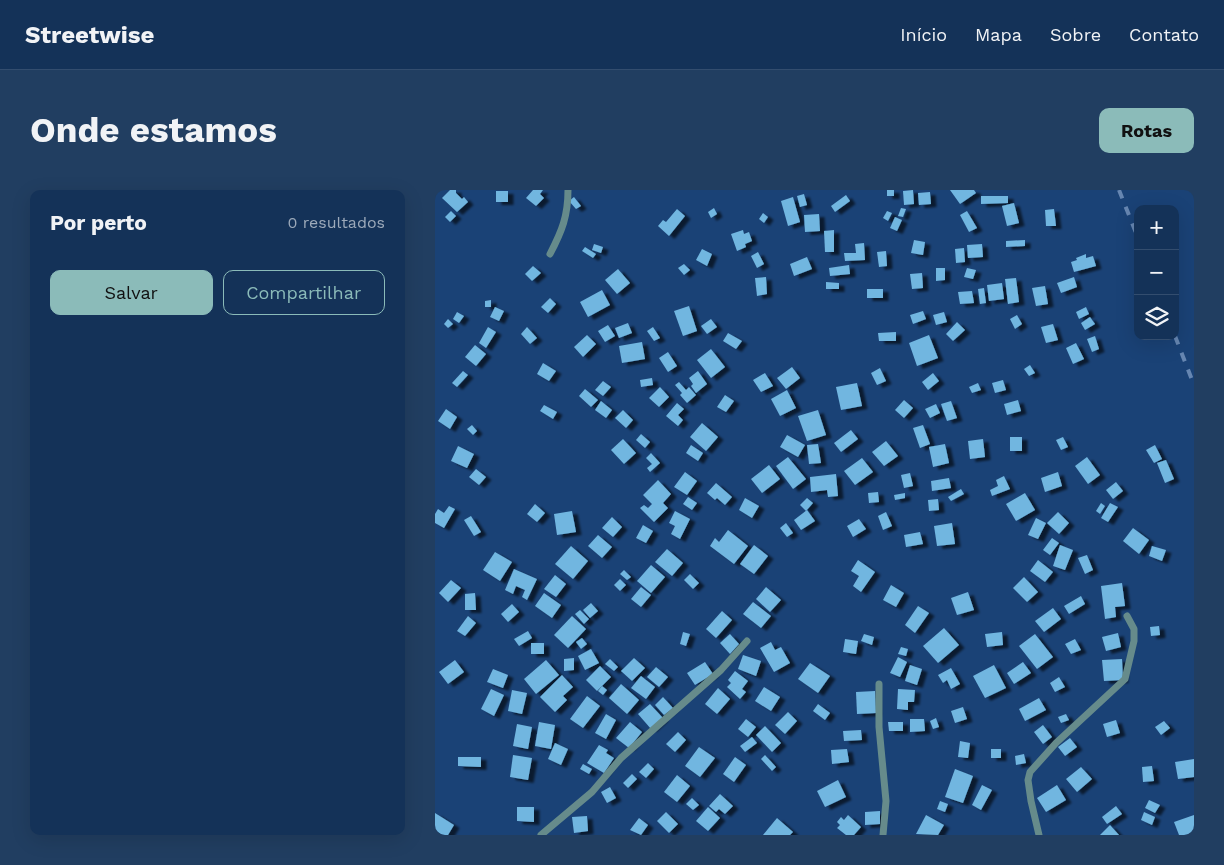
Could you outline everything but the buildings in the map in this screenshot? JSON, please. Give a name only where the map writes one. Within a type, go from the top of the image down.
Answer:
[{"type":"lane","points":[[551,254],[563,230],[568,210],[568,190]]},
{"type":"lane","points":[[1039,835],[1031,801],[1030,772],[1056,743],[1125,679],[1135,641],[1135,629],[1127,616]]},
{"type":"lane","points":[[541,835],[593,792],[621,758],[721,670],[747,641]]},
{"type":"lane","points":[[879,684],[879,727],[887,801],[883,835]]},
{"type":"railway","points":[[1119,190],[1134,228]]},
{"type":"railway","points":[[1177,340],[1194,385]]}]
